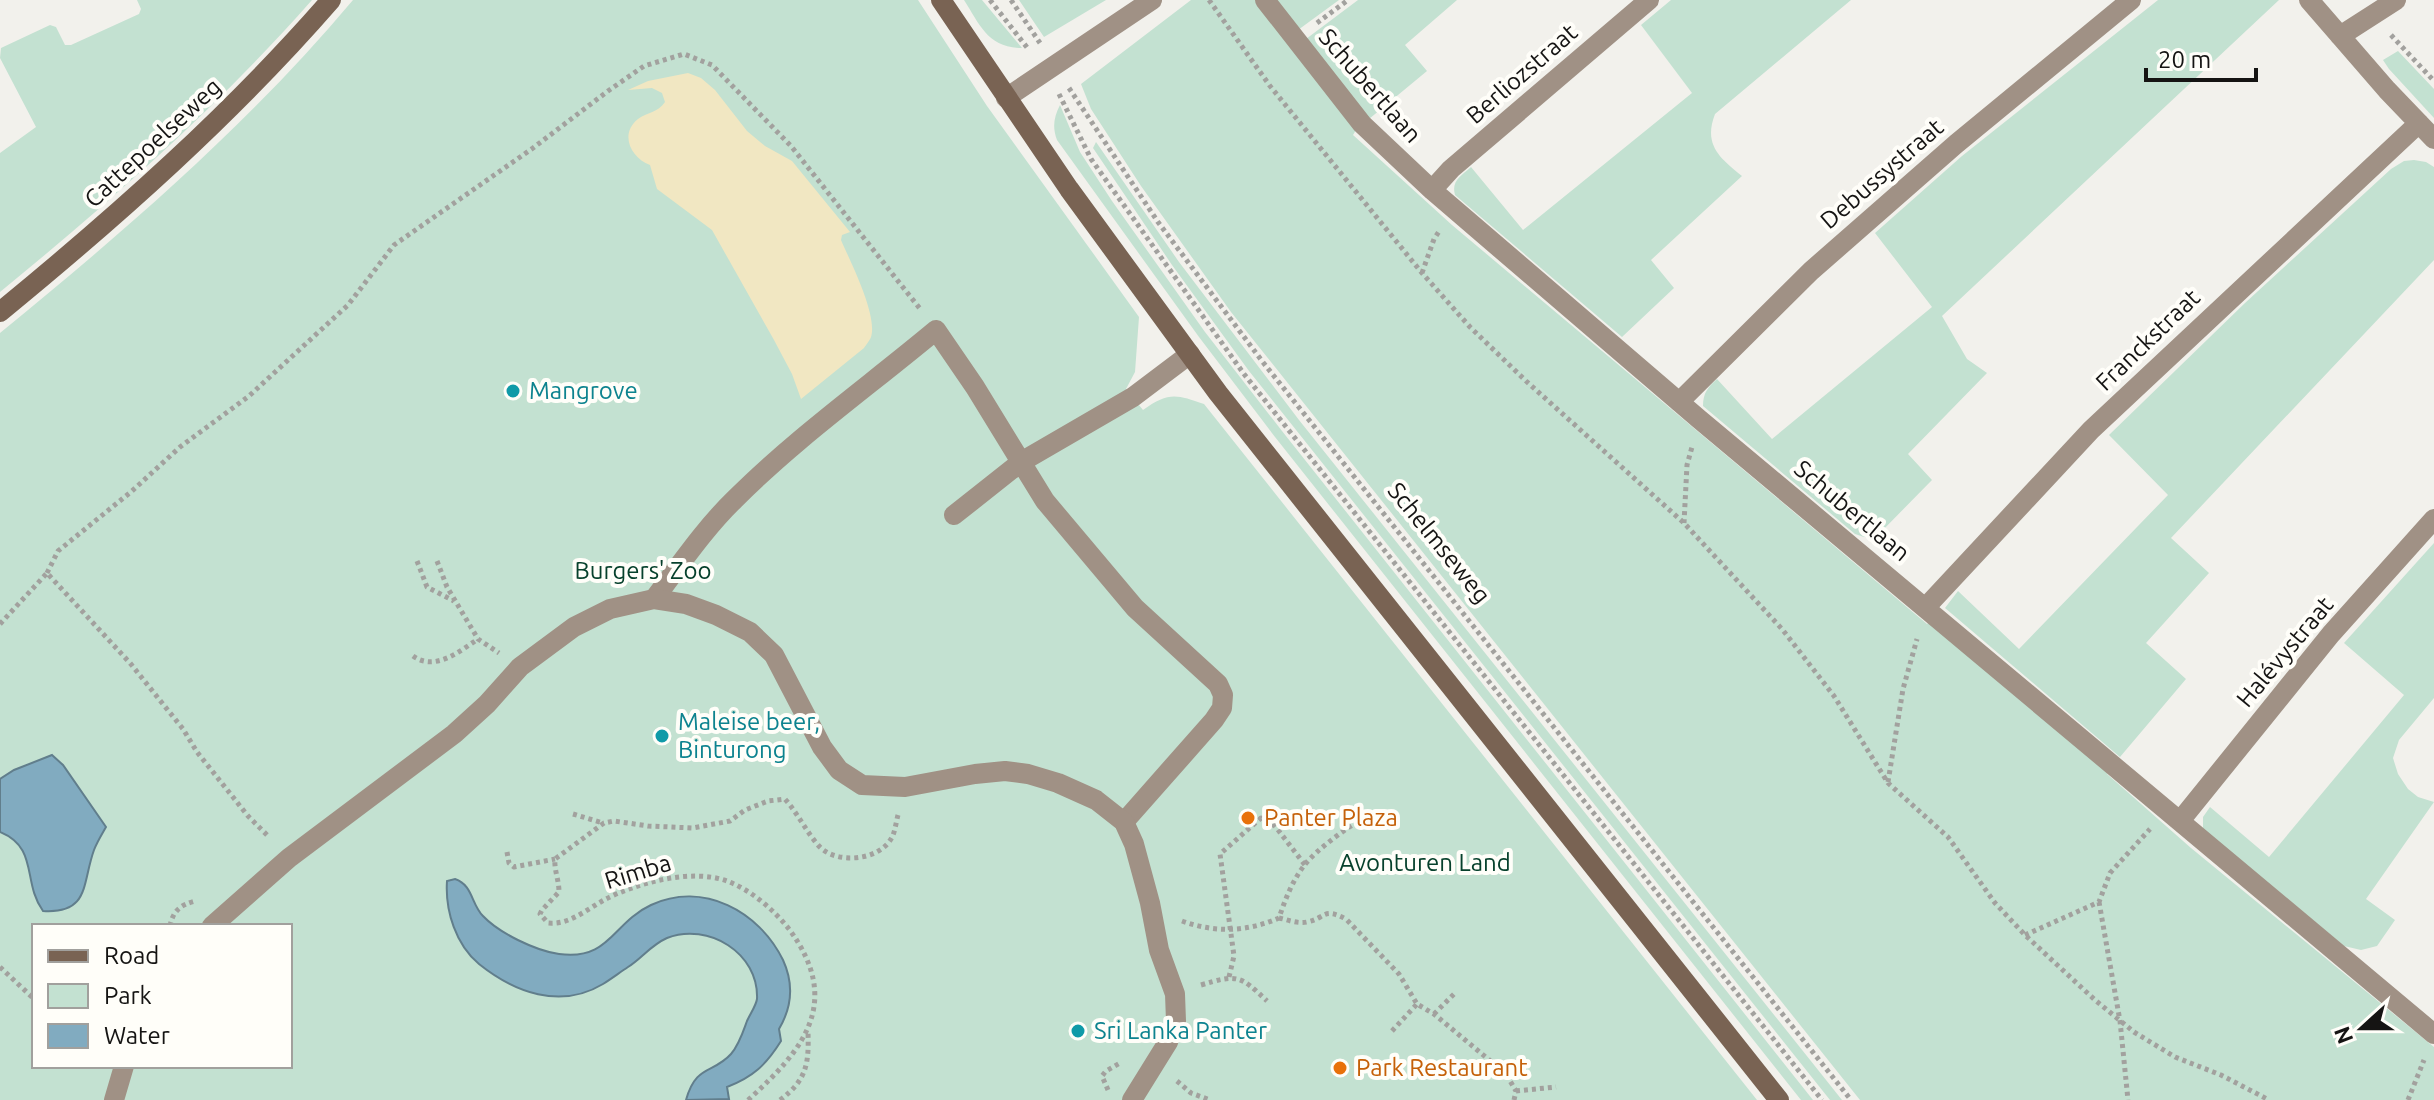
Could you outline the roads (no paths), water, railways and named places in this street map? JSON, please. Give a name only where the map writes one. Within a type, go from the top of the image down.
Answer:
[{"type":"main road","name":"Cattepoelseweg","points":[[0,312],[158,177],[243,94],[331,0]]},
{"type":"main road","points":[[941,0],[1006,98],[1190,354],[1308,508],[1779,1100]]},
{"type":"street","points":[[1006,98],[1152,0]]},
{"type":"street","name":"Schubertlaan","points":[[1265,0],[1362,124],[1432,190],[1699,419],[2173,816],[2431,1026]]},
{"type":"street","name":"Berliozstraat","points":[[1432,190],[1451,169],[1649,0]]},
{"type":"street","name":"Debussystraat","points":[[1679,402],[1811,271],[1956,144],[2131,0]]},
{"type":"street","points":[[2309,0],[2434,139]]},
{"type":"street","points":[[2340,36],[2396,0]]},
{"type":"street","name":"Franckstraat","points":[[1926,607],[2091,430],[2419,123]]},
{"type":"street","points":[[654,599],[700,537],[734,500],[797,441],[936,330],[1045,501],[1135,608],[1218,684],[1223,695],[1222,708],[1205,733],[1124,822]]},
{"type":"street","points":[[954,515],[1021,462],[1133,397],[1190,354]]},
{"type":"street","name":"Halévystraat","points":[[2173,816],[2434,519]]},
{"type":"street","points":[[214,924],[289,858],[454,734],[487,704],[520,667],[574,627],[610,609],[654,599],[686,604],[750,632],[774,655],[822,747],[839,770],[862,785],[905,787],[975,774],[1005,771],[1028,774],[1096,800],[1124,822],[1134,844],[1159,950],[1175,994],[1176,1021],[1159,1057],[1132,1100]]},
{"type":"street","points":[[114,1100],[123,1068]]},
{"type":"water","points":[[52,755],[63,765],[106,827],[94,850],[77,902],[58,911],[43,911],[33,889],[25,856],[12,839],[0,832],[0,779]]},
{"type":"water","points":[[455,879],[469,890],[479,911],[498,929],[529,945],[559,954],[589,952],[610,939],[638,913],[671,898],[709,899],[728,905],[760,927],[783,960],[790,995],[779,1029],[781,1041],[758,1069],[727,1087],[729,1099],[686,1100],[695,1080],[724,1060],[739,1043],[757,999],[750,968],[740,955],[714,938],[683,934],[661,941],[612,978],[587,992],[570,996],[538,994],[507,983],[479,964],[464,947],[448,904],[447,881]]},
{"type":"place","name":"Mangrove","points":[[513,391]]},
{"type":"place","name":"Maleise beer, Binturong","points":[[662,736]]},
{"type":"place","name":"Panter Plaza","points":[[1248,818]]},
{"type":"place","name":"Sri Lanka Panter","points":[[1078,1031]]},
{"type":"place","name":"Park Restaurant","points":[[1340,1068]]},
{"type":"park label","name":"Burgers' Zoo","points":[[643,571]]},
{"type":"park label","name":"Avonturen Land","points":[[1425,863]]}]
